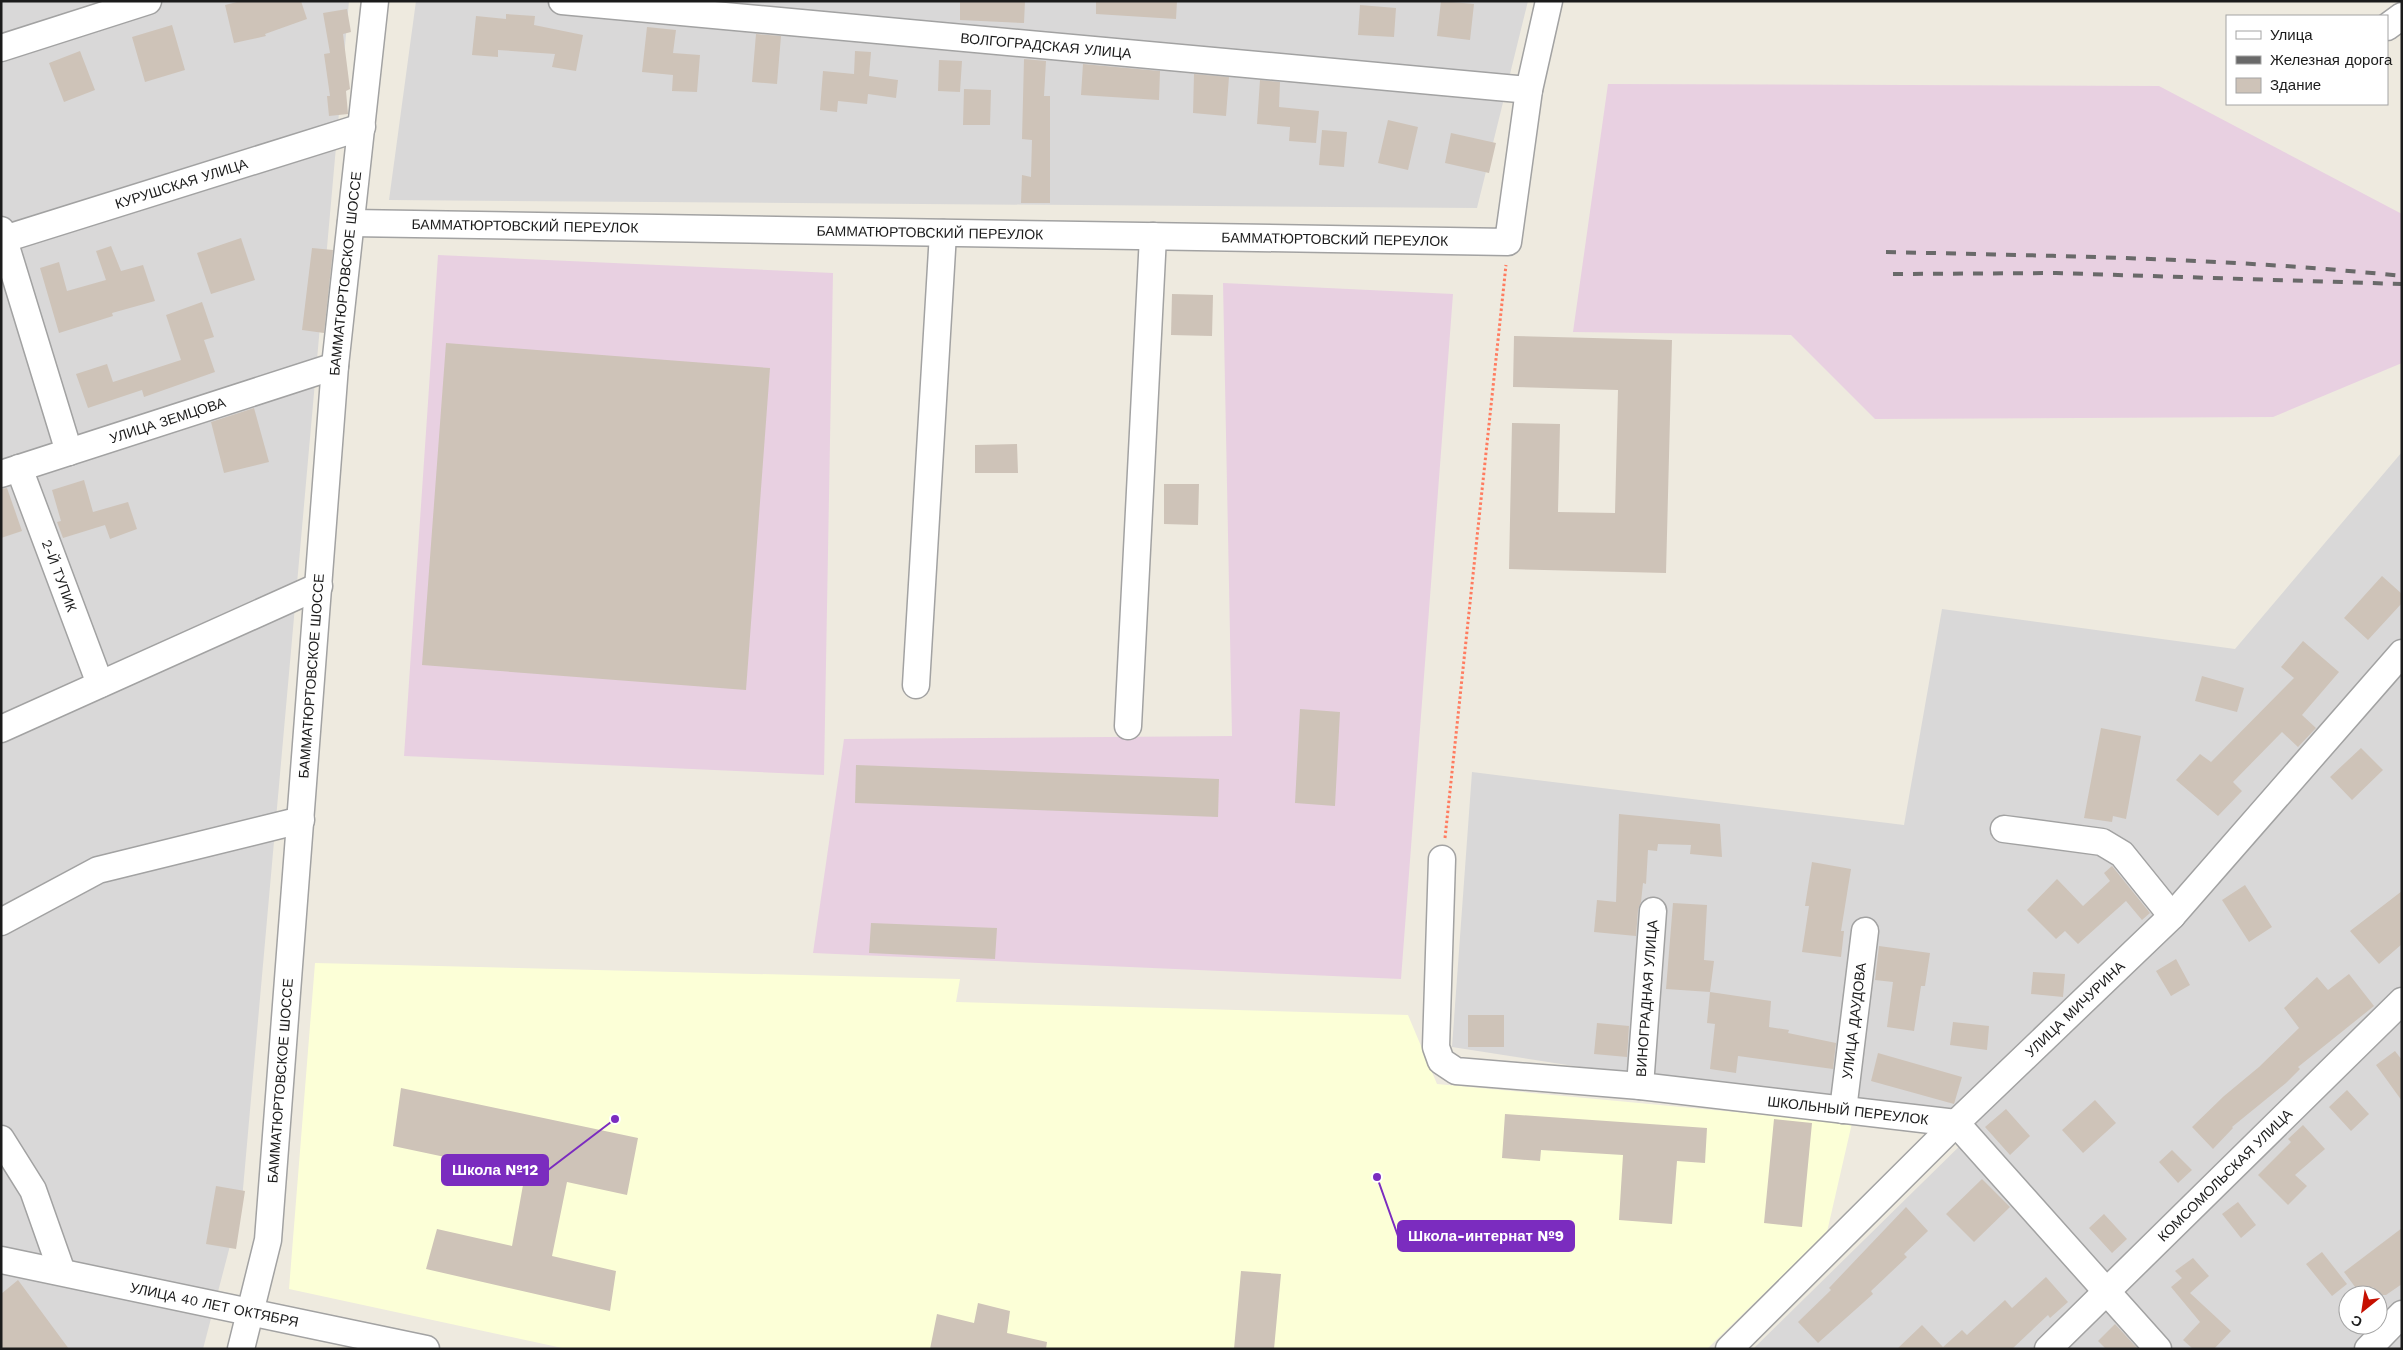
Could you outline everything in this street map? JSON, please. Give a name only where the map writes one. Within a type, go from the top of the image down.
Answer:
[{"type":"street","points":[[1,48],[148,1]]},
{"type":"street","name":"БАММАТЮРТОВСКОЕ ШОССЕ","points":[[241,1349],[268,1240],[335,366],[375,1]]},
{"type":"street","name":"ВОЛГОГРАДСКАЯ УЛИЦА","points":[[562,1],[1529,90]]},
{"type":"street","points":[[1508,242],[1529,90],[1549,1]]},
{"type":"street","points":[[2388,26],[2402,16]]},
{"type":"street","name":"КУРУШСКАЯ УЛИЦА","points":[[2,237],[362,127]]},
{"type":"street","name":"БАММАТЮРТОВСКИЙ ПЕРЕУЛОК","points":[[351,223],[1508,242]]},
{"type":"street","points":[[916,685],[943,233]]},
{"type":"street","points":[[1128,726],[1153,236]]},
{"type":"street","points":[[2,237],[69,452]]},
{"type":"street","name":"УЛИЦА ЗЕМЦОВА","points":[[10,471],[335,366]]},
{"type":"street","name":"2-Й ТУПИК","points":[[10,471],[100,684]]},
{"type":"street","points":[[1,729],[319,586]]},
{"type":"street","name":"УЛИЦА МИЧУРИНА","points":[[1729,1349],[1956,1124],[2172,916],[2402,653]]},
{"type":"street","points":[[1,922],[98,870],[301,820]]},
{"type":"street","points":[[2004,829],[2102,842],[2122,854],[2172,916]]},
{"type":"street","name":"ШКОЛЬНЫЙ ПЕРЕУЛОК","points":[[1442,859],[1436,1048],[1441,1061],[1456,1071],[1640,1086],[1956,1124]]},
{"type":"street","name":"ВИНОГРАДНАЯ УЛИЦА","points":[[1640,1086],[1653,911]]},
{"type":"street","name":"УЛИЦА ДАУДОВА","points":[[1844,1110],[1865,931]]},
{"type":"street","name":"КОМСОМОЛЬСКАЯ УЛИЦА","points":[[2048,1349],[2402,1002]]},
{"type":"street","points":[[1956,1124],[2158,1349]]},
{"type":"street","points":[[1,1139],[33,1190],[62,1272]]},
{"type":"street","name":"УЛИЦА 40 ЛЕТ ОКТЯБРЯ","points":[[1,1260],[426,1349]]},
{"type":"street","points":[[2368,1349],[2402,1314]]},
{"type":"path","points":[[1442,859],[1508,242]]},
{"type":"shaded area","points":[[1,1],[349,1],[242,1200],[203,1349],[1,1349]]},
{"type":"shaded area","points":[[416,1],[1528,1],[1477,208],[389,200]]},
{"type":"shaded area","points":[[1608,84],[2159,86],[2402,214],[2402,363],[2273,417],[1875,419],[1791,335],[1573,332]]},
{"type":"shaded area","points":[[438,255],[833,273],[824,775],[404,756]]},
{"type":"shaded area","points":[[1223,283],[1453,294],[1401,979],[813,953],[844,739],[1232,736]]},
{"type":"shaded area","points":[[2402,452],[2402,1349],[1753,1349],[1977,1129],[1452,1047],[1472,772],[1904,825],[1942,609],[2235,649]]},
{"type":"shaded area","points":[[315,963],[960,979],[956,1002],[1408,1015],[1437,1084],[1852,1123],[1827,1232],[1707,1349],[567,1349],[289,1289]]},
{"type":"building","points":[[241,1],[301,1],[307,19],[265,34],[266,36],[234,43],[225,5]]},
{"type":"building","points":[[960,1],[1025,1],[1024,23],[960,20]]},
{"type":"building","points":[[1096,1],[1177,1],[1176,19],[1096,14]]},
{"type":"building","points":[[1441,1],[1474,4],[1470,40],[1437,36]]},
{"type":"building","points":[[1360,5],[1396,8],[1394,37],[1358,35]]},
{"type":"building","points":[[347,9],[351,32],[343,34],[350,89],[346,91],[348,114],[329,116],[327,96],[330,96],[324,54],[330,53],[323,13]]},
{"type":"building","points":[[506,14],[535,16],[534,25],[583,35],[576,71],[552,67],[555,54],[498,50],[498,57],[472,55],[476,16],[506,19]]},
{"type":"building","points":[[172,25],[185,70],[145,82],[132,37]]},
{"type":"building","points":[[647,27],[676,30],[673,53],[700,55],[697,92],[672,91],[673,75],[642,72]]},
{"type":"building","points":[[756,34],[781,36],[777,84],[752,82]]},
{"type":"building","points":[[80,51],[95,90],[64,102],[49,63]]},
{"type":"building","points":[[855,51],[871,52],[869,76],[898,80],[896,98],[868,94],[867,104],[838,101],[837,112],[820,110],[823,71],[854,74]]},
{"type":"building","points":[[1024,59],[1046,61],[1044,96],[1050,96],[1050,203],[1021,203],[1022,175],[1031,177],[1032,140],[1022,139]]},
{"type":"building","points":[[939,60],[962,61],[960,92],[938,91]]},
{"type":"building","points":[[1083,64],[1160,71],[1159,100],[1081,95]]},
{"type":"building","points":[[1194,74],[1229,77],[1226,116],[1193,113]]},
{"type":"building","points":[[1260,80],[1280,82],[1279,107],[1319,111],[1316,143],[1289,141],[1290,127],[1257,124]]},
{"type":"building","points":[[964,89],[991,90],[990,125],[963,125]]},
{"type":"building","points":[[1388,120],[1418,127],[1408,170],[1378,163]]},
{"type":"building","points":[[1322,130],[1347,132],[1344,167],[1319,165]]},
{"type":"building","points":[[1451,133],[1496,143],[1489,173],[1445,163]]},
{"type":"building","points":[[241,238],[255,280],[211,294],[197,253]]},
{"type":"building","points":[[111,246],[121,271],[143,265],[155,301],[112,313],[113,316],[59,333],[40,268],[59,262],[67,291],[106,280],[96,251]]},
{"type":"building","points":[[312,248],[333,250],[324,333],[302,330]]},
{"type":"building","points":[[1172,294],[1213,295],[1212,336],[1171,335]]},
{"type":"building","points":[[202,302],[214,337],[204,340],[215,372],[144,397],[142,390],[88,408],[76,374],[107,364],[113,382],[181,360],[166,315]]},
{"type":"building","points":[[1514,336],[1672,340],[1666,573],[1509,569],[1512,423],[1560,424],[1558,512],[1615,513],[1618,390],[1513,387]]},
{"type":"building","points":[[446,343],[770,368],[746,690],[422,665]]},
{"type":"building","points":[[254,408],[269,462],[224,473],[211,422]]},
{"type":"building","points":[[1017,444],[1018,473],[975,473],[975,445]]},
{"type":"building","points":[[84,480],[93,512],[128,502],[137,529],[110,539],[105,525],[63,538],[57,522],[61,521],[52,490]]},
{"type":"building","points":[[1164,484],[1199,484],[1198,525],[1164,524]]},
{"type":"building","points":[[7,488],[22,531],[1,538],[1,489]]},
{"type":"building","points":[[2382,576],[2402,594],[2402,603],[2368,640],[2344,618]]},
{"type":"building","points":[[2303,641],[2339,672],[2302,715],[2316,728],[2298,747],[2282,732],[2233,782],[2242,791],[2218,816],[2176,780],[2200,754],[2211,762],[2294,678],[2281,667]]},
{"type":"building","points":[[2202,676],[2244,688],[2237,712],[2195,701]]},
{"type":"building","points":[[1300,709],[1340,712],[1335,806],[1295,803]]},
{"type":"building","points":[[2101,728],[2141,736],[2126,819],[2113,816],[2112,822],[2084,818]]},
{"type":"building","points":[[2361,748],[2383,770],[2352,800],[2330,777]]},
{"type":"building","points":[[856,765],[1219,779],[1218,817],[855,803]]},
{"type":"building","points":[[1619,814],[1720,824],[1722,857],[1690,854],[1691,845],[1658,844],[1657,851],[1648,850],[1646,884],[1643,883],[1636,936],[1594,932],[1597,900],[1616,902]]},
{"type":"building","points":[[1812,862],[1851,869],[1841,931],[1844,931],[1841,957],[1802,952],[1809,906],[1805,906]]},
{"type":"building","points":[[2112,866],[2150,913],[2142,920],[2126,901],[2078,944],[2065,931],[2056,939],[2027,910],[2057,879],[2083,906],[2110,881],[2104,873]]},
{"type":"building","points":[[2245,885],[2272,927],[2249,942],[2222,900]]},
{"type":"building","points":[[2402,891],[2402,944],[2379,964],[2350,931]]},
{"type":"building","points":[[1673,903],[1707,905],[1704,960],[1714,961],[1710,992],[1666,989]]},
{"type":"building","points":[[871,923],[997,928],[995,959],[869,953]]},
{"type":"building","points":[[1879,946],[1930,953],[1925,986],[1921,986],[1914,1031],[1887,1027],[1893,982],[1875,980]]},
{"type":"building","points":[[2176,959],[2190,985],[2171,996],[2156,971]]},
{"type":"building","points":[[2033,972],[2065,974],[2063,997],[2031,994]]},
{"type":"building","points":[[2349,974],[2374,1006],[2298,1067],[2300,1069],[2286,1083],[2232,1127],[2213,1149],[2192,1127],[2299,1028],[2284,1008],[2317,977],[2328,990]]},
{"type":"building","points":[[1710,992],[1771,1001],[1769,1027],[1789,1030],[1788,1033],[1836,1043],[1833,1069],[1738,1056],[1736,1073],[1710,1069],[1715,1024],[1707,1023]]},
{"type":"building","points":[[1468,1015],[1504,1015],[1504,1047],[1468,1047]]},
{"type":"building","points":[[1953,1022],[1989,1026],[1987,1050],[1950,1045]]},
{"type":"building","points":[[1597,1023],[1629,1026],[1627,1057],[1594,1054]]},
{"type":"building","points":[[2395,1051],[2402,1060],[2402,1101],[2376,1065]]},
{"type":"building","points":[[1878,1053],[1962,1077],[1954,1104],[1871,1081]]},
{"type":"building","points":[[401,1088],[638,1138],[627,1195],[567,1182],[552,1256],[616,1271],[610,1311],[426,1269],[437,1229],[512,1246],[525,1174],[393,1146]]},
{"type":"building","points":[[2347,1090],[2369,1114],[2351,1131],[2329,1107]]},
{"type":"building","points":[[2095,1100],[2116,1123],[2083,1153],[2062,1130]]},
{"type":"building","points":[[2006,1109],[2030,1136],[2010,1155],[1985,1127]]},
{"type":"building","points":[[1505,1114],[1707,1128],[1705,1163],[1677,1161],[1672,1224],[1619,1220],[1623,1155],[1541,1150],[1540,1161],[1502,1158]]},
{"type":"building","points":[[1774,1119],[1812,1123],[1802,1227],[1764,1223]]},
{"type":"building","points":[[2303,1125],[2325,1149],[2295,1175],[2307,1186],[2288,1205],[2258,1175],[2291,1142],[2288,1139]]},
{"type":"building","points":[[2172,1150],[2192,1170],[2178,1183],[2159,1162]]},
{"type":"building","points":[[1982,1179],[2010,1207],[1974,1242],[1946,1214]]},
{"type":"building","points":[[216,1186],[245,1191],[236,1249],[206,1244]]},
{"type":"building","points":[[2238,1202],[2256,1225],[2241,1238],[2222,1214]]},
{"type":"building","points":[[1906,1207],[1928,1231],[1904,1254],[1907,1257],[1871,1291],[1873,1294],[1818,1343],[1798,1322],[1831,1290],[1829,1288]]},
{"type":"building","points":[[2104,1214],[2127,1239],[2112,1253],[2089,1228]]},
{"type":"building","points":[[2402,1228],[2402,1284],[2388,1294],[2388,1285],[2354,1285],[2344,1272]]},
{"type":"building","points":[[2322,1252],[2347,1284],[2338,1285],[2338,1291],[2332,1296],[2306,1264]]},
{"type":"building","points":[[2193,1258],[2209,1276],[2190,1293],[2231,1331],[2214,1349],[2193,1349],[2183,1340],[2200,1322],[2171,1287],[2182,1278],[2175,1271]]},
{"type":"building","points":[[1241,1271],[1281,1274],[1274,1349],[1234,1349]]},
{"type":"building","points":[[2046,1277],[2068,1302],[2050,1318],[2048,1315],[2012,1349],[1897,1349],[1922,1325],[1943,1347],[1962,1330],[1967,1335],[2005,1300],[2012,1308]]},
{"type":"building","points":[[18,1280],[69,1349],[1,1349],[1,1294]]},
{"type":"building","points":[[978,1303],[1010,1311],[1007,1333],[1047,1342],[1046,1349],[930,1349],[937,1314],[974,1323]]},
{"type":"building","points":[[2115,1324],[2138,1349],[2106,1349],[2098,1341]]},
{"type":"railway","points":[[1886,252],[2080,257],[2273,265],[2402,276]]},
{"type":"railway","points":[[1893,274],[2056,273],[2402,284]]},
{"type":"place","name":"Школа №12","points":[[615,1119]]},
{"type":"place","name":"Школа-интернат №9","points":[[1377,1177]]}]
